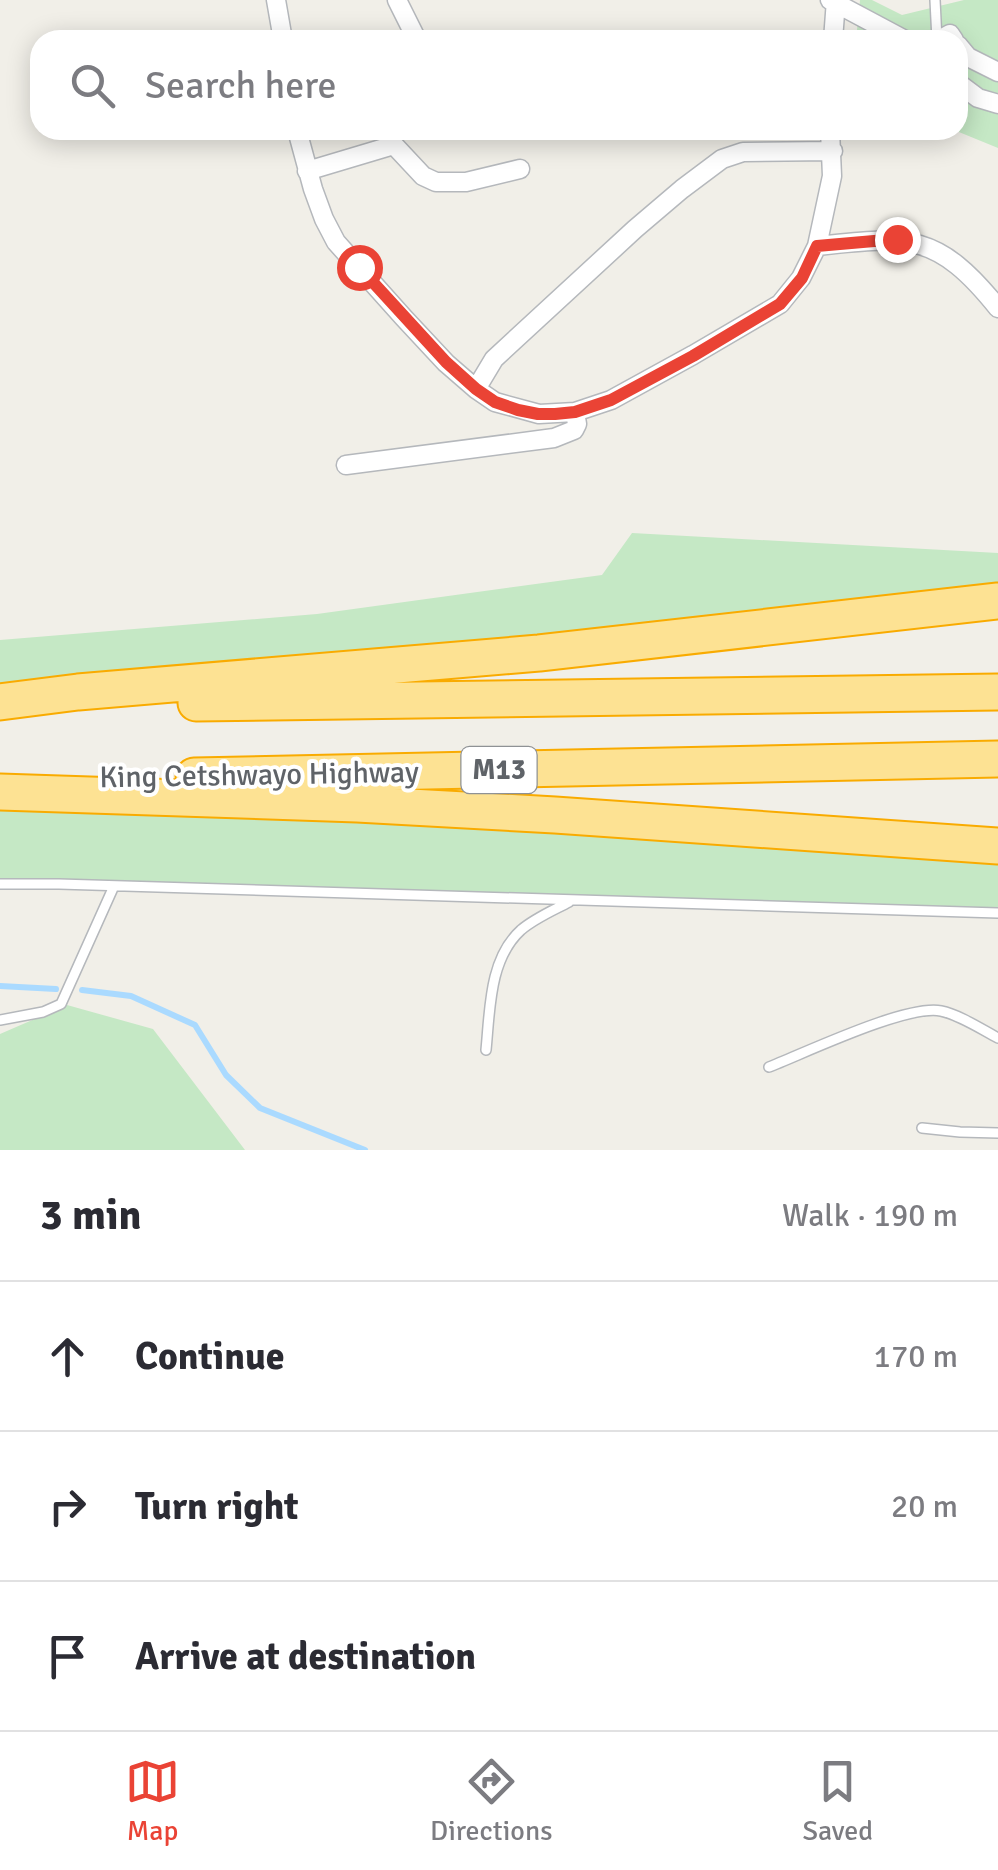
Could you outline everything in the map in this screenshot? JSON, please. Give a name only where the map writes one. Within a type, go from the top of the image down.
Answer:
[{"type":"highway","points":[[0,704],[78,692],[539,652],[998,601]]},
{"type":"highway","points":[[0,704],[998,692]]},
{"type":"highway","name":"King Cetshwayo Highway","points":[[0,780],[998,759]]},
{"type":"highway","points":[[0,792],[376,805],[998,846]]},
{"type":"street","points":[[276,0],[281,30]]},
{"type":"street","points":[[397,0],[412,30]]},
{"type":"street","points":[[834,30],[834,1],[887,30]]},
{"type":"street","points":[[968,57],[998,72]]},
{"type":"street","points":[[968,90],[998,104]]},
{"type":"street","points":[[300,140],[324,219],[336,242],[404,318],[476,389],[495,402],[538,414],[575,412],[611,400],[780,304],[802,278],[817,246],[832,176],[831,140]]},
{"type":"street","points":[[308,172],[385,140]]},
{"type":"street","points":[[392,140],[423,176],[436,182],[466,182],[520,169]]},
{"type":"street","points":[[476,389],[494,359],[635,229],[722,159],[743,152],[833,151]]},
{"type":"street","points":[[817,246],[880,240],[914,242],[950,259],[998,308]]},
{"type":"street","points":[[346,465],[567,435],[576,427],[575,412]]},
{"type":"lane","points":[[936,4],[945,30]]},
{"type":"lane","points":[[0,884],[998,914]]},
{"type":"lane","points":[[0,1020],[43,1012],[61,1004],[114,886]]},
{"type":"lane","points":[[486,1050],[491,994],[508,946],[523,928],[572,900]]},
{"type":"lane","points":[[770,1067],[922,1011],[942,1011],[998,1038]]},
{"type":"lane","points":[[922,1128],[998,1133]]},
{"type":"green space","points":[[860,0],[872,0],[902,15],[964,0],[998,0],[998,148],[968,136],[968,30],[857,30]]},
{"type":"green space","points":[[632,533],[998,553],[998,601],[0,702],[0,640],[317,614],[602,575]]},
{"type":"green space","points":[[0,794],[998,848],[998,913],[0,884]]},
{"type":"green space","points":[[67,1005],[153,1029],[245,1150],[0,1150],[0,1034]]},
{"type":"waterway","points":[[0,986],[56,989]]},
{"type":"waterway","points":[[82,990],[131,996],[195,1025],[226,1075],[260,1108],[365,1150]]},
{"type":"route","points":[[359,267],[476,389],[495,402],[518,410],[555,414],[611,400],[780,304],[802,278],[817,246],[897,239]]}]
